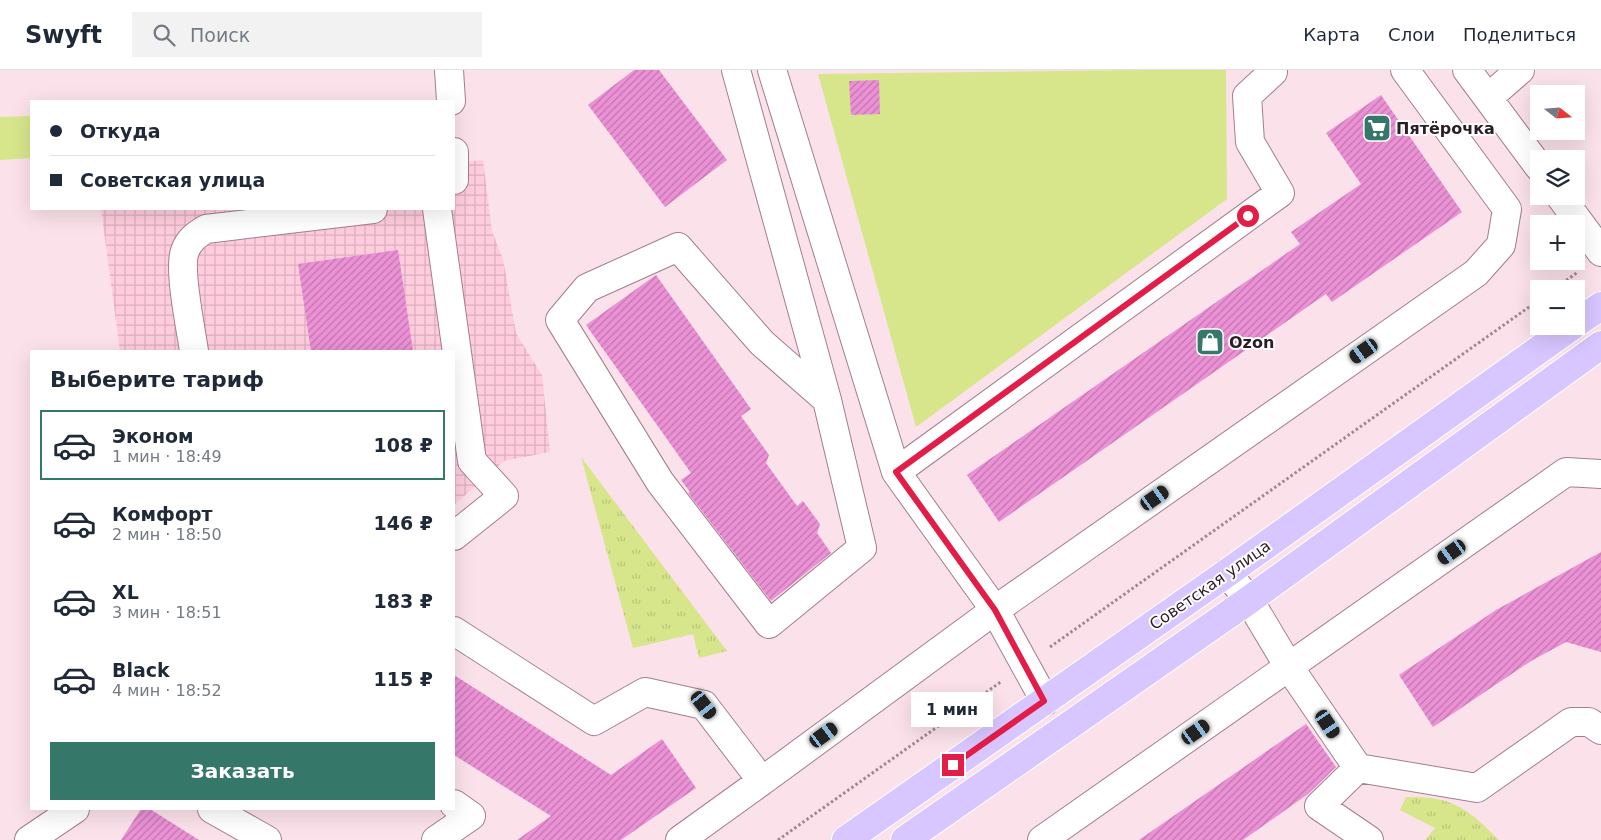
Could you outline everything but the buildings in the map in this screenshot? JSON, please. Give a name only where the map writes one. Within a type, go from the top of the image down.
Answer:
[{"type":"main road","points":[[1585,317],[1601,306]]},
{"type":"main road","name":"Советская улица","points":[[846,840],[1228,573],[1559,335]]},
{"type":"main road","name":"Советская улица","points":[[905,840],[1249,600],[1601,345]]},
{"type":"street","points":[[449,70],[451,100]]},
{"type":"street","points":[[736,70],[827,400],[862,548],[769,624],[660,482],[560,320],[587,288],[678,247],[762,343],[827,400]]},
{"type":"street","points":[[772,70],[896,472],[995,610],[1044,701]]},
{"type":"street","points":[[680,840],[995,610],[1476,273],[1501,245],[1507,209],[1405,70]]},
{"type":"street","points":[[1467,70],[1530,155]]},
{"type":"street","points":[[1488,98],[1520,70]]},
{"type":"street","points":[[896,472],[1280,193],[1250,142],[1248,96],[1274,71]]},
{"type":"street","points":[[1567,205],[1601,252]]},
{"type":"street","points":[[194,350],[182,267],[184,252],[192,238],[206,229],[364,210]]},
{"type":"street","points":[[437,210],[451,350]]},
{"type":"street","points":[[455,384],[463,462],[504,496],[455,535]]},
{"type":"street","points":[[1042,840],[1566,472],[1601,474]]},
{"type":"street","points":[[1228,573],[1249,600],[1289,667],[1358,768],[1477,788],[1571,722],[1589,722],[1601,730]]},
{"type":"street","points":[[455,632],[594,721],[645,692],[704,705],[762,781]]},
{"type":"street","points":[[1358,768],[1319,806],[1369,840]]},
{"type":"street","points":[[436,840],[471,816],[455,805]]},
{"type":"street","points":[[29,840],[74,810]]},
{"type":"street","points":[[214,810],[267,840]]},
{"type":"path","points":[[778,840],[1530,306]]},
{"type":"shaded area","points":[[483,160],[492,231],[503,259],[516,333],[542,375],[550,452],[504,461],[455,504],[455,350],[120,350],[101,210],[455,210],[455,163]]},
{"type":"green space","points":[[1226,70],[1227,199],[916,427],[818,74]]},
{"type":"green space","points":[[30,116],[30,158],[0,160],[0,117]]},
{"type":"green space","points":[[581,457],[727,651],[699,658],[693,634],[633,648]]},
{"type":"green space","points":[[1406,797],[1436,799],[1458,806],[1478,820],[1499,840],[1425,840],[1435,828],[1400,810]]},
{"type":"place","name":"Пятёрочка","points":[[1377,128]]},
{"type":"place","name":"Ozon","points":[[1210,342]]},
{"type":"route","points":[[953,765],[1044,701],[995,610],[896,472],[1248,216]]}]
